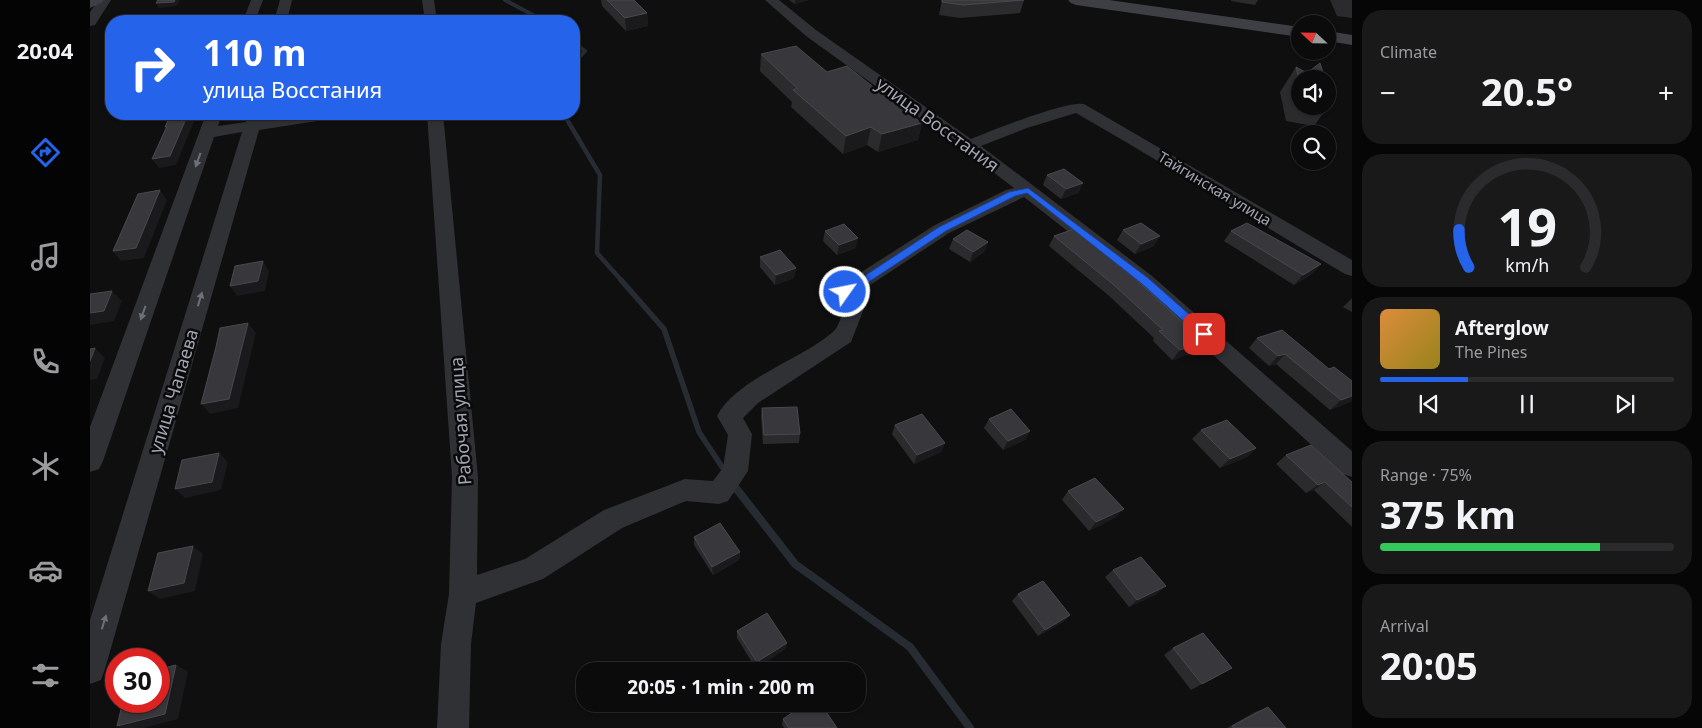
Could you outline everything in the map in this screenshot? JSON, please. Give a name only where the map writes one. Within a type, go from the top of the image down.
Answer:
[{"type":"street","points":[[90,3],[96,0]]},
{"type":"street","points":[[90,22],[105,0]]},
{"type":"street","points":[[251,15],[257,0]]},
{"type":"street","points":[[282,15],[286,0]]},
{"type":"street","points":[[428,0],[430,15]]},
{"type":"street","name":"улица Восстания","points":[[771,0],[812,33],[969,145],[1145,281],[1352,466]]},
{"type":"street","points":[[1076,0],[1291,31]]},
{"type":"street","points":[[1336,37],[1352,40]]},
{"type":"street","name":"Тайгинская улица","points":[[969,145],[1021,125],[1078,107],[1194,174],[1352,270]]},
{"type":"street","points":[[90,461],[212,120]]},
{"type":"street","points":[[207,133],[254,120]]},
{"type":"street","name":"улица Чапаева","points":[[90,669],[254,120]]},
{"type":"street","name":"Рабочая улица","points":[[435,120],[465,477],[463,594],[456,644],[453,728]]},
{"type":"street","points":[[463,594],[533,570],[614,519],[685,490],[719,493],[736,471],[740,434],[729,416],[750,396],[843,336],[850,299],[942,229],[1012,194],[1028,190]]},
{"type":"building","points":[[158,0],[175,0],[174,2],[156,3]]},
{"type":"building","points":[[607,0],[634,0],[647,13],[625,18]]},
{"type":"building","points":[[942,0],[1024,0],[963,5],[942,2]]},
{"type":"building","points":[[796,46],[827,72],[847,66],[922,123],[882,134],[871,127],[846,136],[793,90],[797,88],[761,54]]},
{"type":"building","points":[[1320,63],[1322,70],[1311,70]]},
{"type":"building","points":[[168,120],[185,120],[170,156],[152,159],[167,126],[165,127]]},
{"type":"building","points":[[1064,169],[1083,183],[1066,189],[1047,175]]},
{"type":"building","points":[[160,190],[136,248],[113,251],[138,194]]},
{"type":"building","points":[[1141,223],[1160,236],[1141,244],[1123,230]]},
{"type":"building","points":[[1247,223],[1321,264],[1303,275],[1231,231]]},
{"type":"building","points":[[844,224],[858,238],[839,245],[825,231]]},
{"type":"building","points":[[1074,229],[1128,272],[1204,342],[1180,350],[1159,331],[1163,330],[1114,285],[1054,236]]},
{"type":"building","points":[[967,230],[988,242],[973,252],[953,239]]},
{"type":"building","points":[[780,250],[796,268],[776,275],[760,257]]},
{"type":"building","points":[[263,261],[258,281],[230,286],[235,266]]},
{"type":"building","points":[[112,291],[104,311],[90,313],[90,294]]},
{"type":"building","points":[[248,323],[229,399],[201,404],[220,328]]},
{"type":"building","points":[[1282,330],[1329,369],[1334,367],[1352,381],[1352,396],[1341,400],[1285,354],[1278,356],[1257,338]]},
{"type":"building","points":[[95,348],[90,361],[90,349]]},
{"type":"building","points":[[797,407],[800,434],[764,435],[762,408]]},
{"type":"building","points":[[1011,409],[1030,431],[1008,441],[989,419]]},
{"type":"building","points":[[922,414],[945,443],[917,455],[895,425]]},
{"type":"building","points":[[1227,420],[1256,448],[1230,459],[1201,430]]},
{"type":"building","points":[[1311,445],[1352,482],[1352,507],[1325,482],[1318,485],[1286,455]]},
{"type":"building","points":[[219,453],[212,482],[175,489],[182,460]]},
{"type":"building","points":[[1095,478],[1124,509],[1096,522],[1068,491]]},
{"type":"building","points":[[720,523],[740,552],[712,567],[694,537]]},
{"type":"building","points":[[193,546],[184,583],[148,591],[158,553]]},
{"type":"building","points":[[1141,557],[1166,586],[1137,600],[1113,570]]},
{"type":"building","points":[[1043,581],[1070,615],[1045,630],[1018,594]]},
{"type":"building","points":[[767,613],[787,643],[757,662],[737,631]]},
{"type":"building","points":[[1203,633],[1232,668],[1202,684],[1173,648]]},
{"type":"building","points":[[176,665],[170,692],[170,666]]},
{"type":"building","points":[[1268,707],[1286,728],[1234,728],[1232,726]]},
{"type":"building","points":[[793,712],[826,712],[837,728],[789,728],[783,719]]},
{"type":"building","points":[[120,713],[165,713],[165,714],[117,726]]},
{"type":"waterway","points":[[505,0],[533,15]]},
{"type":"waterway","points":[[580,47],[585,51],[580,56]]},
{"type":"waterway","points":[[567,120],[570,125]]},
{"type":"waterway","points":[[569,123],[600,175],[597,253],[622,281]]},
{"type":"waterway","points":[[621,280],[664,329],[699,432],[726,473]]},
{"type":"waterway","points":[[732,483],[795,564],[910,647],[970,728]]},
{"type":"route","points":[[845,292],[942,229],[1012,194],[1028,190],[1145,281],[1204,334]]}]
